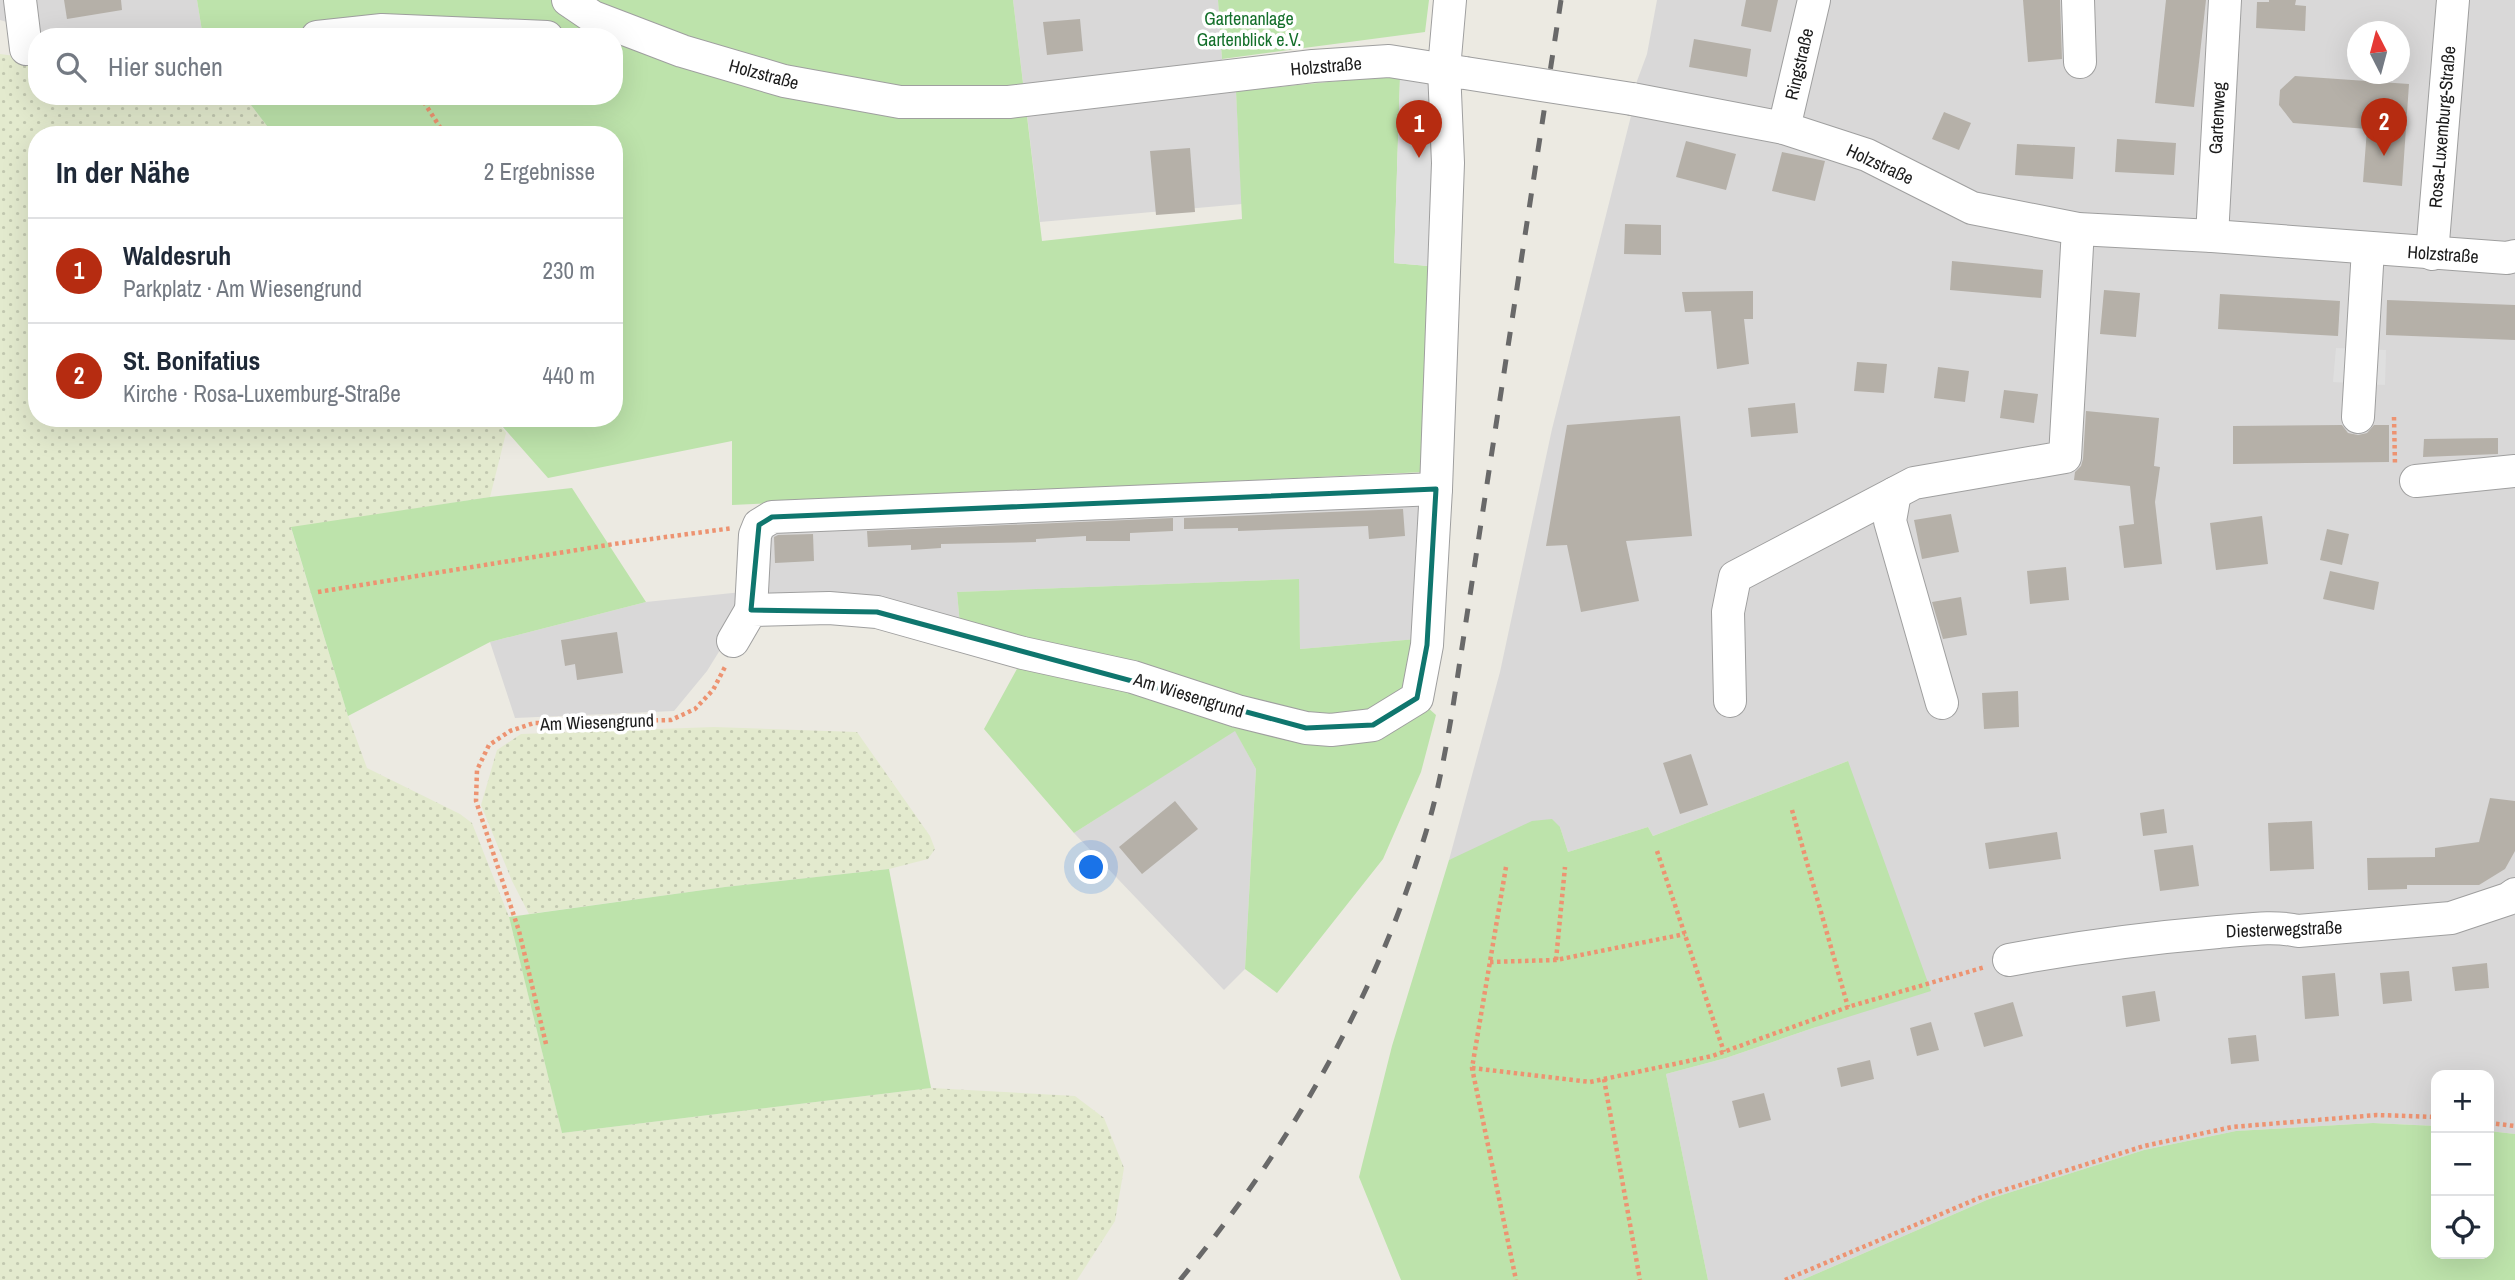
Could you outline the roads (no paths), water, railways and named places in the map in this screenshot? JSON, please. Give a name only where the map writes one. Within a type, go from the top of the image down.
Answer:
[{"type":"street","points":[[20,0],[21,48]]},
{"type":"street","name":"Am Wiesengrund","points":[[751,610],[829,608],[877,612],[1023,653],[1133,677],[1237,711],[1306,728],[1331,730],[1373,725],[1417,698],[1427,645],[1436,489],[1448,163],[1455,71],[1450,0]]},
{"type":"street","name":"Ringstraße","points":[[1784,128],[1814,0]]},
{"type":"street","points":[[2078,0],[2081,62]]},
{"type":"street","name":"Gartenweg","points":[[2212,236],[2225,0]]},
{"type":"street","name":"Rosa-Luxemburg-Straße","points":[[2432,254],[2452,0]]},
{"type":"street","points":[[568,28],[580,9]]},
{"type":"street","name":"Holzstraße","points":[[580,9],[682,51],[784,81],[900,102],[1009,103],[1338,64],[1389,61],[1632,99],[1784,128],[1867,155],[1972,208],[2078,229],[2212,236],[2432,254],[2507,258],[2515,256]]},
{"type":"street","points":[[1730,701],[1728,612],[1735,577],[1914,483],[2065,457],[2078,229]]},
{"type":"street","points":[[2358,417],[2368,249]]},
{"type":"street","points":[[2416,481],[2515,471]]},
{"type":"street","points":[[733,641],[751,610],[755,535],[760,525],[772,517],[1436,489]]},
{"type":"street","points":[[1895,493],[1890,521],[1941,703]]},
{"type":"street","name":"Diesterwegstraße","points":[[2009,960],[2057,951],[2197,934],[2279,927],[2298,932],[2451,918],[2508,899],[2515,894]]},
{"type":"railway","points":[[1180,1280],[1258,1177],[1326,1068],[1382,953],[1426,832],[1438,788],[1452,713],[1561,0]]},
{"type":"place","name":"St. Bonifatius","points":[[2384,156]]},
{"type":"place","name":"Waldesruh","points":[[1419,158]]},
{"type":"park label","name":"Gartenanlage Gartenblick e.V.","points":[[1249,28]]}]
